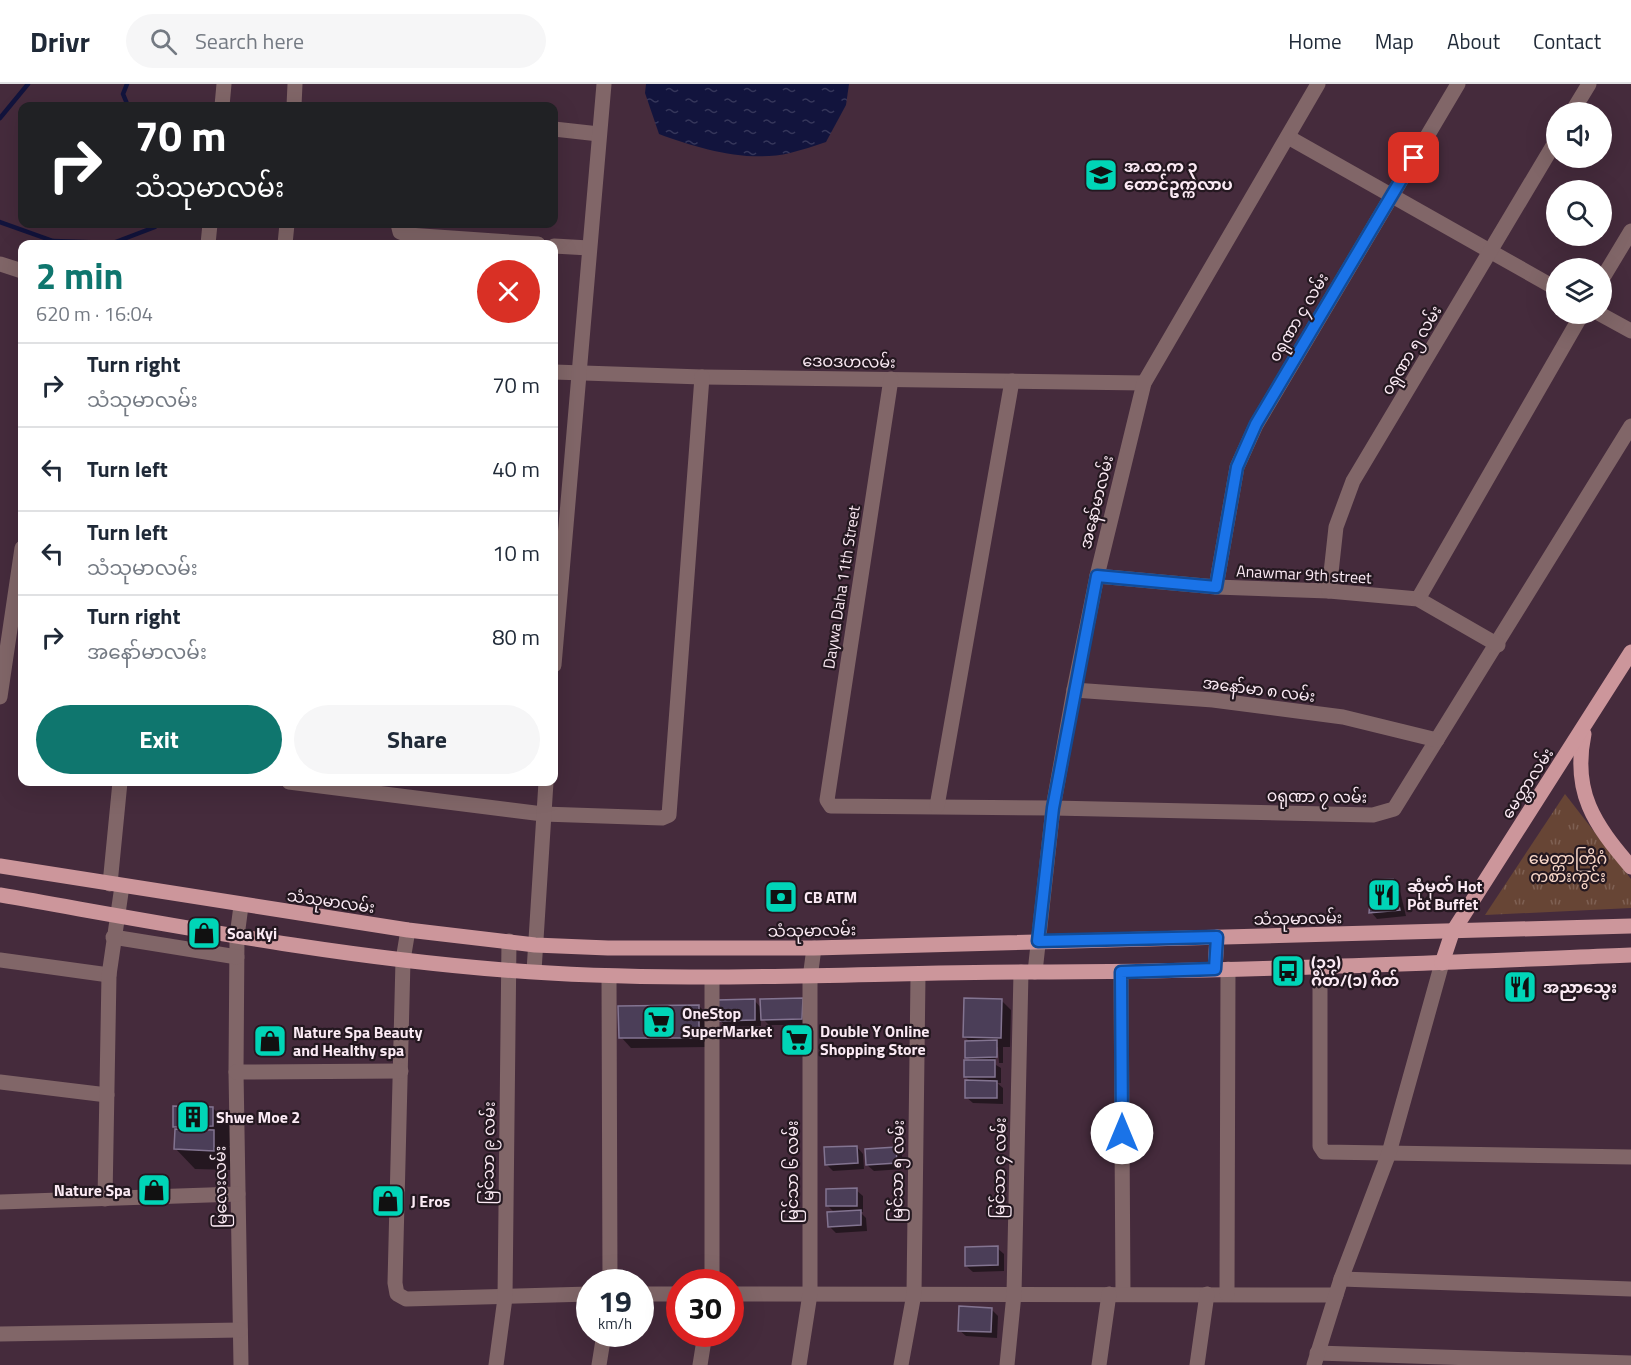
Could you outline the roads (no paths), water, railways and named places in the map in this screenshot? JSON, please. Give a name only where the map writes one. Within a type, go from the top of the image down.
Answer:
[{"type":"main road","name":"မေတ္တာလမ်း","points":[[1442,963],[1452,933],[1631,652]]},
{"type":"main road","points":[[1586,725],[1580,755],[1583,793],[1600,830],[1631,867]]},
{"type":"main road","name":"သံသုမာလမ်း","points":[[0,866],[241,906],[408,930],[535,945],[608,948],[814,948],[1452,933],[1631,926]]},
{"type":"main road","points":[[0,896],[237,936],[403,960],[508,971],[609,976],[810,978],[1320,968],[1631,955]]},
{"type":"main road","points":[[1217,937],[1221,969]]},
{"type":"street","points":[[222,102],[224,84]]},
{"type":"street","points":[[294,102],[295,84]]},
{"type":"street","points":[[558,561],[578,374],[604,84]]},
{"type":"street","name":"၀ရုဏာ ၄ လမ်း","points":[[1216,587],[1237,467],[1256,424],[1458,84]]},
{"type":"street","points":[[1578,102],[1589,84]]},
{"type":"street","name":"အနော်မာလမ်း","points":[[1028,972],[1038,941],[1053,808],[1074,690],[1097,576],[1144,382],[1288,137],[1313,86]]},
{"type":"street","points":[[558,129],[599,134]]},
{"type":"street","points":[[1288,137],[1546,283]]},
{"type":"street","name":"၀ရုဏာ ၅ လမ်း","points":[[1329,591],[1336,527],[1353,480],[1546,158]]},
{"type":"street","points":[[398,228],[399,232],[408,235],[480,240]]},
{"type":"street","points":[[1612,262],[1631,231]]},
{"type":"street","points":[[558,246],[589,248]]},
{"type":"street","points":[[0,264],[18,270]]},
{"type":"street","points":[[1612,321],[1631,331]]},
{"type":"street","points":[[1418,599],[1576,324]]},
{"type":"street","name":"ဒေဝဒဟလမ်း","points":[[558,372],[702,377],[1144,382]]},
{"type":"street","points":[[321,786],[543,814],[662,818],[669,815],[702,377]]},
{"type":"street","name":"Daywa Daha 11th Street","points":[[827,800],[891,379]]},
{"type":"street","points":[[937,806],[1012,381]]},
{"type":"street","name":"၀ရုဏာ ၇ လမ်း","points":[[827,800],[831,806],[1383,814],[1394,809],[1498,645],[1631,426]]},
{"type":"street","points":[[0,697],[5,631],[18,568]]},
{"type":"street","name":"Anawmar 9th street","points":[[1097,576],[1216,587],[1329,591],[1418,599],[1498,645]]},
{"type":"street","name":"အနော်မာ ၈ လမ်း","points":[[1074,690],[1213,700],[1331,716],[1437,740]]},
{"type":"street","points":[[105,1199],[108,975],[116,915],[120,786]]},
{"type":"street","points":[[534,971],[546,786]]},
{"type":"street","name":"မြလေးလမ်း","points":[[241,906],[237,936],[236,1072],[242,1365]]},
{"type":"street","points":[[408,930],[403,960],[395,1283],[397,1294],[406,1299],[576,1295]]},
{"type":"street","points":[[113,937],[237,957]]},
{"type":"street","name":"မြင်သာ ၉ လမ်း","points":[[496,1365],[504,1298],[509,941]]},
{"type":"street","name":"မြင်သာ ၆ လမ်း","points":[[799,1365],[810,1294],[810,978],[814,948]]},
{"type":"street","points":[[0,960],[108,975]]},
{"type":"street","points":[[1442,963],[1389,1153],[1341,1279],[1316,1359],[1631,1363]]},
{"type":"street","points":[[1320,968],[1320,1148],[1324,1152],[1631,1156]]},
{"type":"street","points":[[1221,969],[1227,1294]]},
{"type":"street","name":"မြင်သာ ၄ လမ်း","points":[[1006,1365],[1014,1294],[1028,972]]},
{"type":"street","points":[[1100,1365],[1116,1294],[1121,972]]},
{"type":"street","points":[[609,976],[610,1269]]},
{"type":"street","name":"မြင်သာ ၅ လမ်း","points":[[901,1365],[914,1294],[918,976]]},
{"type":"street","points":[[712,978],[712,1269]]},
{"type":"street","points":[[236,1072],[401,1071]]},
{"type":"street","points":[[0,1082],[108,1095]]},
{"type":"street","points":[[0,1202],[238,1194]]},
{"type":"street","points":[[1341,1279],[1631,1289]]},
{"type":"street","points":[[744,1294],[1336,1294]]},
{"type":"street","points":[[1197,1365],[1207,1294]]},
{"type":"street","points":[[0,1334],[240,1330]]},
{"type":"street","points":[[599,1365],[602,1347]]},
{"type":"street","points":[[700,1365],[703,1347]]},
{"type":"water","points":[[646,84],[849,84],[846,105],[826,142],[790,153],[757,156],[724,153],[690,145],[659,134],[645,93]]},
{"type":"waterway","points":[[0,118],[28,84]]},
{"type":"waterway","points":[[126,102],[123,94],[127,84]]},
{"type":"waterway","points":[[0,222],[50,240]]},
{"type":"waterway","points":[[121,240],[152,228]]},
{"type":"place","name":"အ.ထ.က ၃ တောင်ဥက္ကလာပ","points":[[1101,175]]},
{"type":"place","name":"ဆုံမှတ် Hot Pot Buffet","points":[[1384,895]]},
{"type":"place","name":"CB ATM","points":[[781,897]]},
{"type":"place","name":"Soa Kyi","points":[[204,933]]},
{"type":"place","name":"(၃၁) ဂိတ်/(၁) ဂိတ်","points":[[1288,971]]},
{"type":"place","name":"အညာသွေး","points":[[1520,987]]},
{"type":"place","name":"OneStop SuperMarket","points":[[659,1022]]},
{"type":"place","name":"Double Y Online Shopping Store","points":[[797,1040]]},
{"type":"place","name":"Nature Spa Beauty and Healthy spa","points":[[270,1041]]},
{"type":"place","name":"Shwe Moe 2","points":[[193,1117]]},
{"type":"place","name":"Nature Spa","points":[[154,1190]]},
{"type":"place","name":"J Eros","points":[[388,1201]]},
{"type":"park label","name":"မေတ္တာတြိဂံ ကစားကွင်း","points":[[1568,867]]}]
